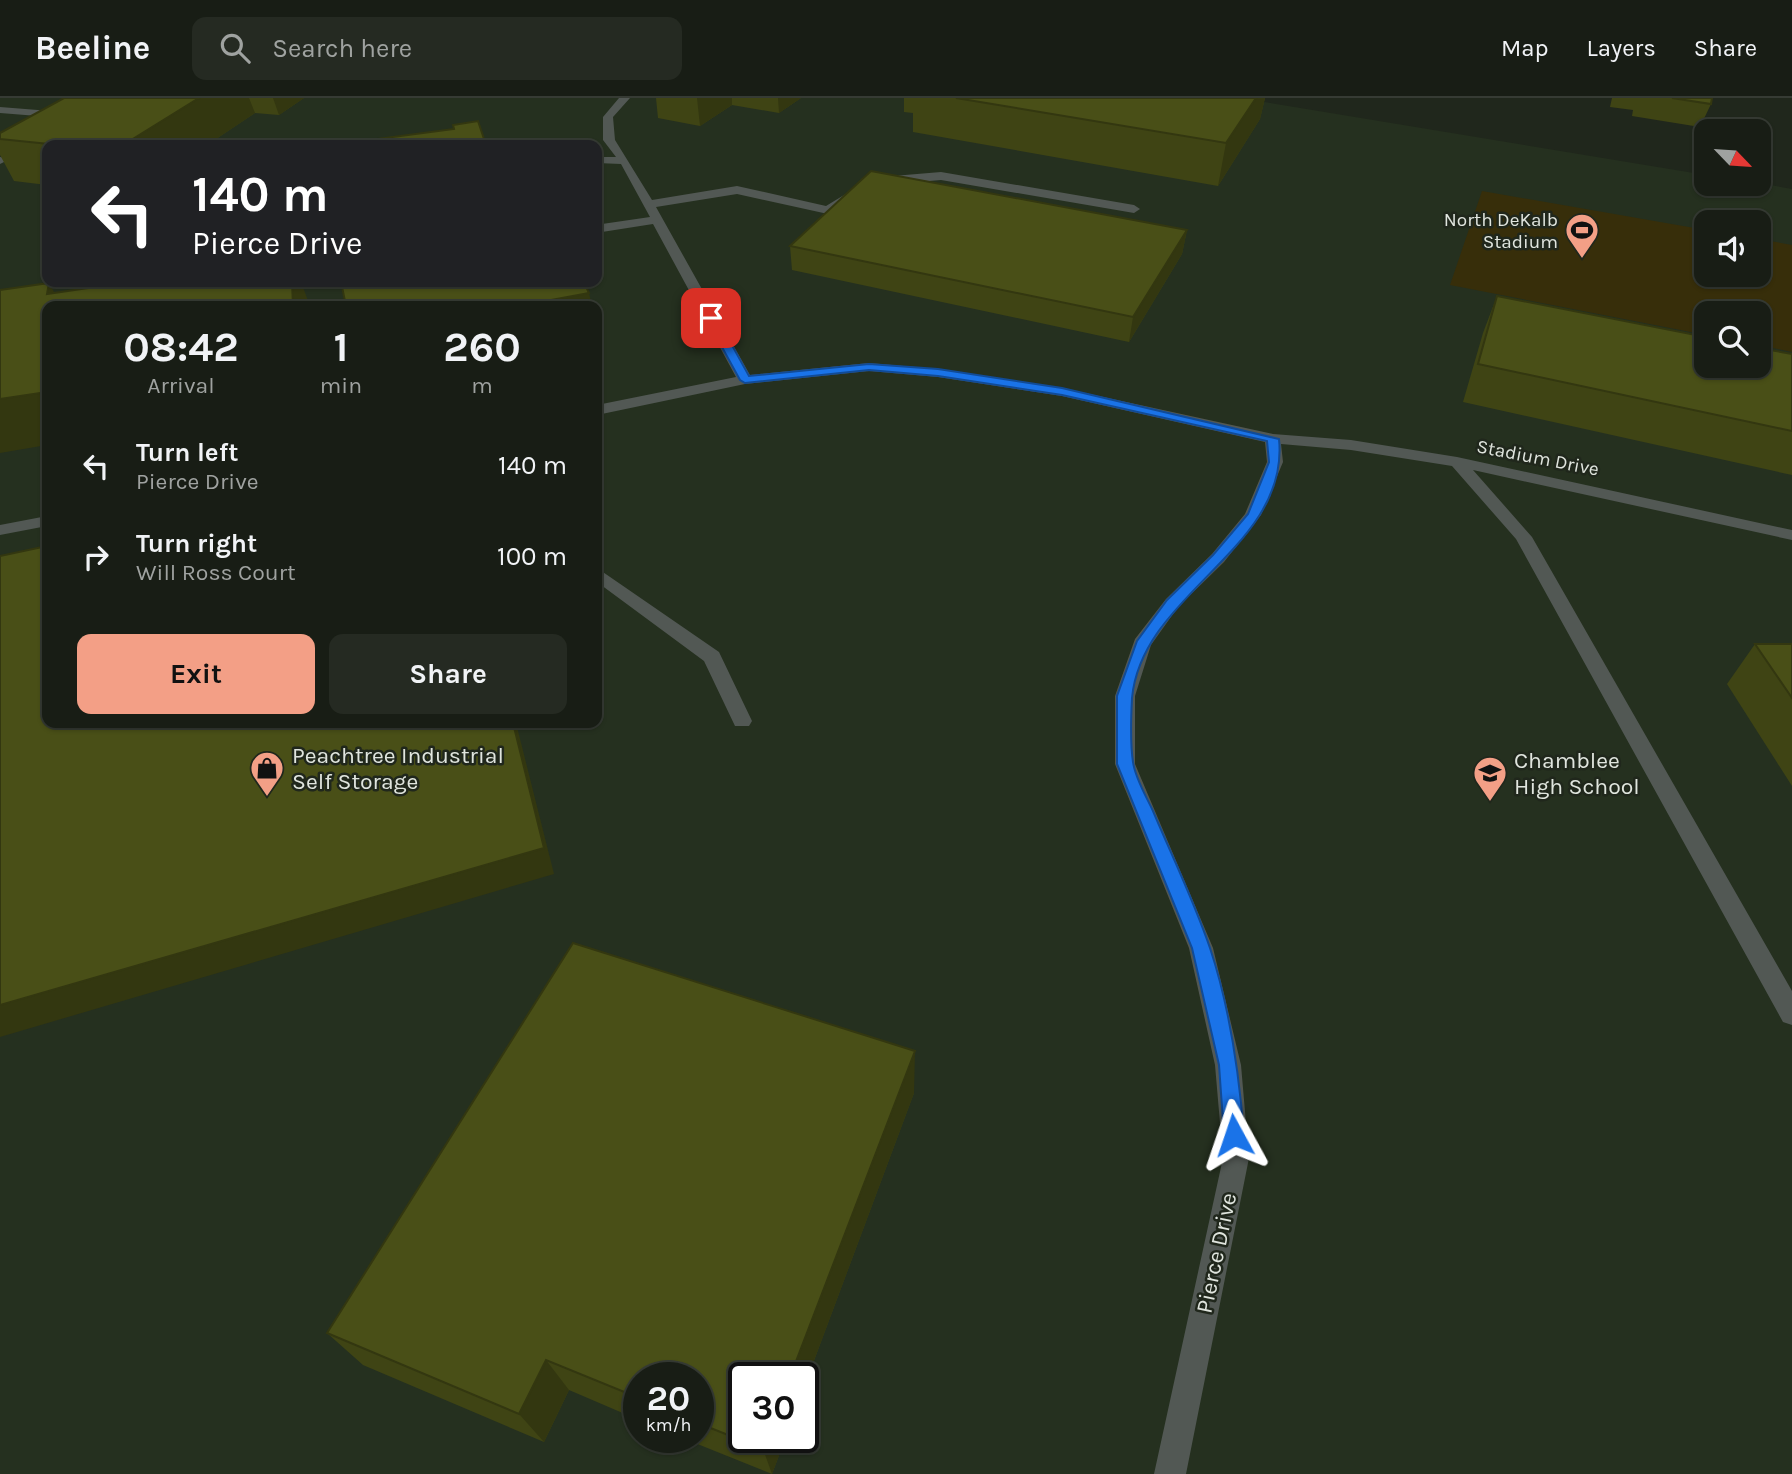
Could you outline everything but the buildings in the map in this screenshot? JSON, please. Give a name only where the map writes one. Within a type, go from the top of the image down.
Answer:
[{"type":"street","points":[[625,98],[608,117],[609,140],[625,161],[745,380]]},
{"type":"street","points":[[0,110],[67,115],[56,123]]},
{"type":"street","points":[[602,160],[625,161]]},
{"type":"street","points":[[649,204],[737,190],[828,210],[874,182],[941,176],[1134,209]]},
{"type":"street","points":[[602,228],[657,220]]},
{"type":"street","points":[[602,409],[745,380],[869,367],[938,373],[1062,392],[1273,439]]},
{"type":"street","name":"Stadium Drive","points":[[1273,439],[1351,445],[1457,462],[1792,535]]},
{"type":"street","name":"Pierce Drive","points":[[1170,1474],[1236,1158],[1228,1065],[1201,948],[1125,764],[1125,696],[1142,644],[1172,603],[1218,558],[1254,515],[1275,462],[1273,439]]},
{"type":"street","points":[[1457,462],[1523,537],[1792,1014]]},
{"type":"street","points":[[0,530],[42,522]]},
{"type":"street","points":[[602,578],[712,657],[742,721]]},
{"type":"shaded area","points":[[0,98],[1240,98],[1694,173],[1694,196],[1771,196],[1771,185],[1792,189],[1792,1474],[0,1474]]},
{"type":"shaded area","name":"North DeKalb Stadium","points":[[1482,191],[1694,228],[1694,287],[1771,287],[1771,241],[1792,245],[1792,352],[1771,348],[1771,301],[1694,301],[1694,333],[1450,285]]},
{"type":"place","name":"North DeKalb Stadium","points":[[1582,260]]},
{"type":"place","name":"Peachtree Industrial Self Storage","points":[[267,798]]},
{"type":"place","name":"Chamblee High School","points":[[1490,803]]},
{"type":"route","points":[[711,318],[745,380],[869,367],[938,373],[1062,392],[1273,439],[1275,462],[1254,515],[1218,558],[1172,603],[1142,644],[1125,696],[1125,764],[1201,948],[1228,1065],[1234,1135]]}]
